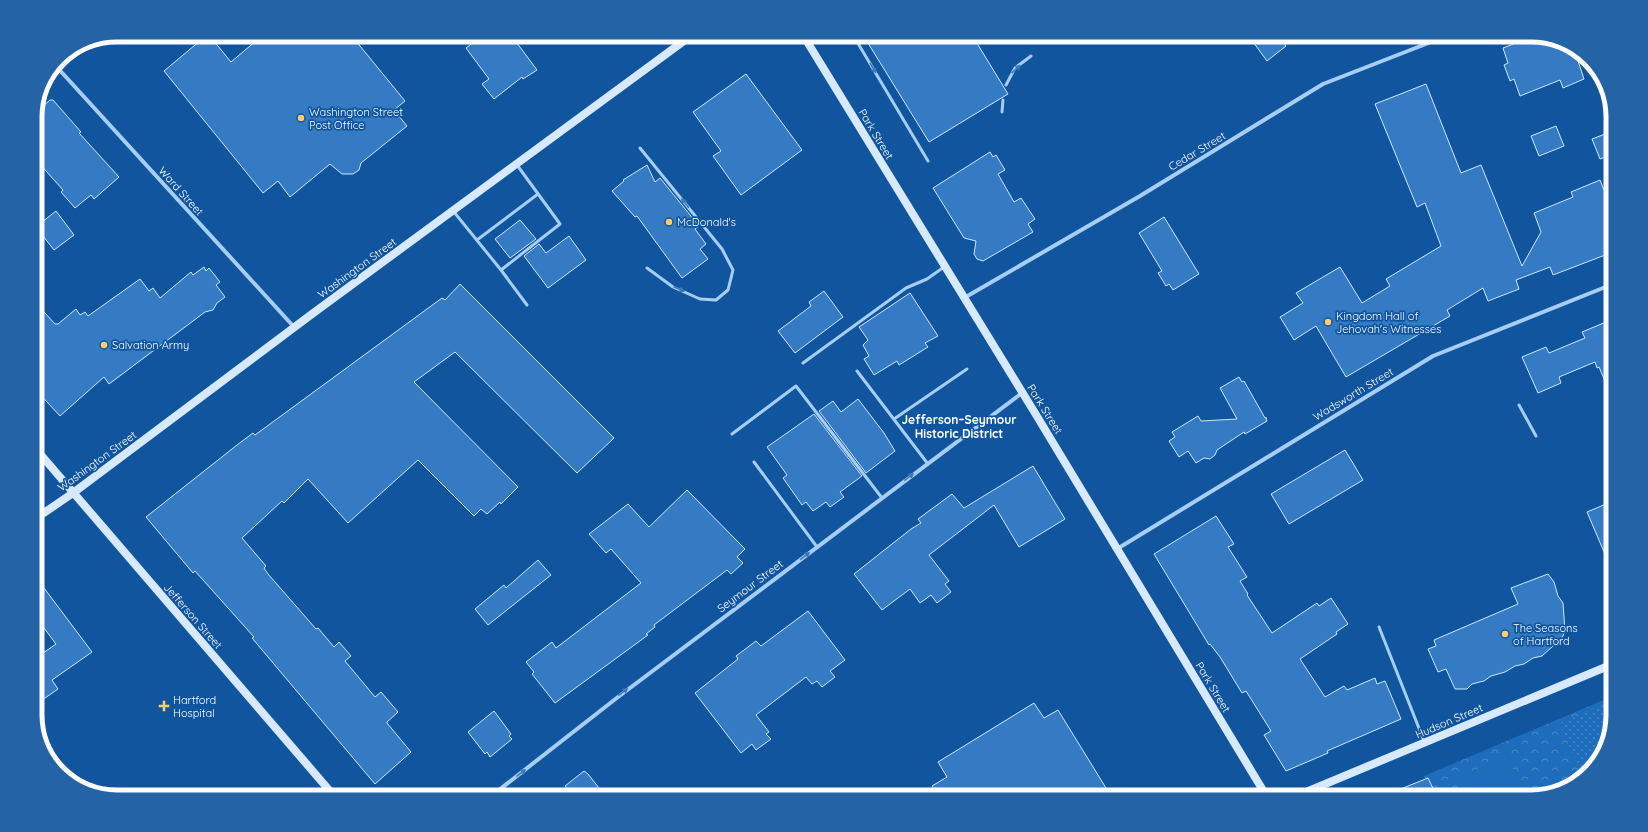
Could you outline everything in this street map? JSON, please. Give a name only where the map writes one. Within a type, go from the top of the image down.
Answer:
[{"type":"main road","name":"Washington Street","points":[[42,514],[73,493],[453,210],[682,42]]},
{"type":"main road","name":"Park Street","points":[[807,42],[1263,790]]},
{"type":"main road","name":"Jefferson Street","points":[[42,456],[329,790]]},
{"type":"main road","name":"Hudson Street","points":[[1311,790],[1606,667]]},
{"type":"street","name":"Cedar Street","points":[[963,299],[1140,196],[1323,84],[1431,42]]},
{"type":"street","name":"Ward Street","points":[[59,69],[294,328]]},
{"type":"street","name":"Wadsworth Street","points":[[1117,549],[1433,356],[1606,287]]},
{"type":"street","name":"Seymour Street","points":[[499,790],[618,696],[1022,393]]},
{"type":"lane","points":[[856,42],[928,161]]},
{"type":"lane","points":[[1006,85],[1015,68],[1031,56]]},
{"type":"lane","points":[[1002,112],[1003,100]]},
{"type":"lane","points":[[640,148],[722,249],[733,270],[728,290],[716,300],[700,299],[673,287],[647,268]]},
{"type":"lane","points":[[501,270],[560,224],[516,164]]},
{"type":"lane","points":[[477,240],[538,194]]},
{"type":"lane","points":[[453,210],[501,270],[527,306]]},
{"type":"lane","points":[[803,363],[906,288],[927,279],[944,267]]},
{"type":"lane","points":[[894,419],[966,369]]},
{"type":"lane","points":[[857,371],[928,464]]},
{"type":"lane","points":[[732,434],[796,386],[882,498]]},
{"type":"lane","points":[[1519,405],[1536,436]]},
{"type":"lane","points":[[754,462],[817,547]]},
{"type":"lane","points":[[1379,627],[1424,743]]},
{"type":"green space","points":[[1606,699],[1605,730],[1591,761],[1577,775],[1560,784],[1531,790],[1431,790],[1424,776]]},
{"type":"green space","points":[[1606,706],[1605,730],[1602,739],[1591,761],[1581,771],[1559,723]]},
{"type":"green space","points":[[1508,757],[1522,790],[1465,790],[1460,777]]},
{"type":"building","name":"Washington Street Post Office","points":[[199,42],[215,42],[231,62],[255,42],[357,42],[405,101],[394,110],[407,126],[361,163],[359,170],[353,174],[342,174],[330,164],[290,197],[278,181],[263,193],[164,71]]},
{"type":"building","points":[[474,42],[516,42],[537,70],[523,79],[522,77],[494,99],[482,84],[489,79],[466,48]]},
{"type":"building","points":[[867,42],[976,42],[1008,94],[929,142]]},
{"type":"building","points":[[1253,42],[1283,42],[1286,46],[1267,61]]},
{"type":"building","points":[[1518,42],[1546,43],[1555,46],[1577,58],[1584,79],[1563,88],[1560,80],[1520,96],[1514,79],[1510,81],[1504,65],[1508,63],[1503,48]]},
{"type":"building","points":[[746,74],[802,150],[741,195],[713,156],[721,151],[693,112]]},
{"type":"building","points":[[1426,84],[1461,173],[1481,165],[1522,266],[1541,232],[1534,213],[1573,197],[1571,192],[1600,180],[1606,195],[1606,255],[1553,275],[1550,267],[1516,280],[1519,289],[1488,301],[1483,288],[1447,310],[1450,316],[1346,377],[1316,326],[1294,340],[1280,317],[1303,303],[1296,293],[1340,267],[1362,303],[1390,286],[1386,279],[1441,246],[1425,203],[1417,207],[1375,104]]},
{"type":"building","points":[[50,100],[53,100],[81,132],[79,133],[119,177],[94,199],[91,195],[75,208],[61,192],[63,190],[42,166],[43,106]]},
{"type":"building","points":[[1556,126],[1564,146],[1539,156],[1531,136]]},
{"type":"building","points":[[1606,134],[1606,157],[1600,159],[1592,139]]},
{"type":"building","points":[[990,152],[993,157],[996,155],[1005,170],[998,174],[1014,202],[1021,198],[1035,219],[1028,224],[1033,232],[983,261],[977,259],[974,254],[976,241],[964,238],[933,188]]},
{"type":"building","name":"McDonald's","points":[[647,165],[655,182],[660,178],[699,226],[695,229],[706,244],[700,249],[708,259],[682,278],[637,216],[635,217],[612,191],[624,181],[623,180]]},
{"type":"building","points":[[56,211],[74,235],[54,250],[42,235],[42,222]]},
{"type":"building","points":[[1164,217],[1199,274],[1173,290],[1169,284],[1166,286],[1158,273],[1162,271],[1139,233]]},
{"type":"building","points":[[520,220],[536,239],[510,258],[495,239]]},
{"type":"building","points":[[569,236],[586,260],[548,288],[524,256],[539,244],[546,253]]},
{"type":"building","points":[[204,267],[206,271],[209,268],[220,282],[216,285],[225,297],[217,303],[213,310],[205,312],[109,384],[104,377],[60,416],[42,397],[42,310],[55,324],[58,324],[76,309],[80,315],[85,312],[88,316],[140,279],[149,291],[153,288],[160,298],[191,272],[193,275]]},
{"type":"building","points":[[460,284],[614,438],[577,473],[455,352],[414,382],[518,487],[501,504],[500,502],[487,514],[481,509],[474,516],[418,460],[348,523],[308,479],[284,503],[282,501],[242,538],[266,566],[264,568],[268,574],[316,629],[318,628],[334,647],[339,642],[351,656],[345,661],[375,697],[381,692],[398,712],[387,723],[411,752],[375,784],[252,638],[254,637],[195,571],[193,573],[146,517],[253,433],[255,435],[442,298],[445,300]]},
{"type":"building","points":[[824,291],[843,317],[795,353],[778,331],[811,306],[809,302]]},
{"type":"building","points":[[910,293],[938,336],[925,343],[928,347],[899,365],[897,361],[874,375],[864,359],[869,356],[863,345],[868,340],[859,327]]},
{"type":"building","points":[[1606,322],[1606,384],[1599,367],[1597,368],[1595,362],[1559,377],[1561,383],[1538,393],[1522,357],[1546,347],[1549,353],[1585,338],[1582,332]]},
{"type":"building","points":[[1239,377],[1242,382],[1244,381],[1265,418],[1267,418],[1267,421],[1245,434],[1244,432],[1217,450],[1215,455],[1210,459],[1204,458],[1196,463],[1188,451],[1179,457],[1169,441],[1175,437],[1172,432],[1198,416],[1201,421],[1237,419],[1220,388]]},
{"type":"building","points":[[858,399],[884,433],[895,451],[866,473],[819,411],[833,401],[841,412]]},
{"type":"building","points":[[814,414],[862,476],[840,492],[844,497],[830,507],[826,502],[813,511],[806,502],[802,505],[783,478],[787,475],[767,447]]},
{"type":"building","points":[[1345,450],[1363,480],[1289,524],[1271,494]]},
{"type":"building","points":[[1033,466],[1065,519],[1019,547],[994,505],[929,555],[949,581],[945,584],[951,592],[937,603],[931,595],[920,603],[910,589],[882,610],[854,574],[911,529],[921,523],[918,519],[952,494],[964,508]]},
{"type":"building","points":[[687,490],[745,549],[737,557],[743,563],[731,574],[727,570],[654,625],[655,627],[646,634],[648,635],[555,703],[532,674],[534,672],[526,662],[552,642],[556,648],[641,583],[611,549],[606,553],[589,534],[628,504],[649,527]]},
{"type":"building","points":[[1606,504],[1606,557],[1587,512]]},
{"type":"building","points":[[1216,516],[1234,544],[1228,547],[1247,577],[1240,581],[1248,594],[1247,595],[1272,633],[1317,603],[1319,606],[1331,598],[1348,624],[1336,632],[1337,634],[1300,659],[1325,697],[1344,686],[1347,690],[1375,678],[1377,684],[1385,681],[1401,719],[1327,751],[1328,753],[1286,771],[1264,735],[1271,731],[1246,691],[1242,693],[1220,657],[1210,644],[1209,645],[1154,554]]},
{"type":"building","points":[[538,560],[551,575],[488,625],[475,609],[504,585],[506,588]]},
{"type":"building","name":"The Seasons of Hartford","points":[[1548,574],[1554,582],[1558,596],[1563,603],[1565,631],[1562,638],[1542,656],[1533,658],[1524,664],[1491,676],[1484,681],[1472,684],[1467,689],[1455,689],[1446,669],[1438,672],[1428,649],[1436,646],[1434,640],[1518,604],[1511,588]]},
{"type":"building","points":[[42,585],[92,652],[52,680],[58,689],[42,700],[42,654],[56,644],[42,625]]},
{"type":"building","points":[[808,611],[845,660],[830,671],[835,677],[822,687],[817,681],[812,684],[806,677],[756,715],[769,732],[766,734],[771,739],[756,750],[752,744],[741,753],[695,693],[738,659],[736,656],[756,641],[761,646]]},
{"type":"building","points":[[1034,703],[1044,718],[1058,710],[1106,788],[1103,790],[935,790],[932,786],[947,777],[938,762]]},
{"type":"building","points":[[494,711],[511,734],[509,736],[512,739],[490,757],[487,752],[485,754],[468,732]]},
{"type":"building","points":[[584,771],[601,790],[568,790],[565,786]]},
{"type":"building","points":[[1428,778],[1434,790],[1398,790]]},
{"type":"place","name":"Washington Street Post Office","points":[[301,118]]},
{"type":"place","name":"McDonald's","points":[[669,222]]},
{"type":"place","name":"Kingdom Hall of Jehovah's Witnesses","points":[[1328,322]]},
{"type":"place","name":"Salvation Army","points":[[104,345]]},
{"type":"place","name":"The Seasons of Hartford","points":[[1505,634]]},
{"type":"place","name":"Hartford Hospital","points":[[164,706]]},
{"type":"district","name":"Jefferson–Seymour Historic District","points":[[959,427]]}]
